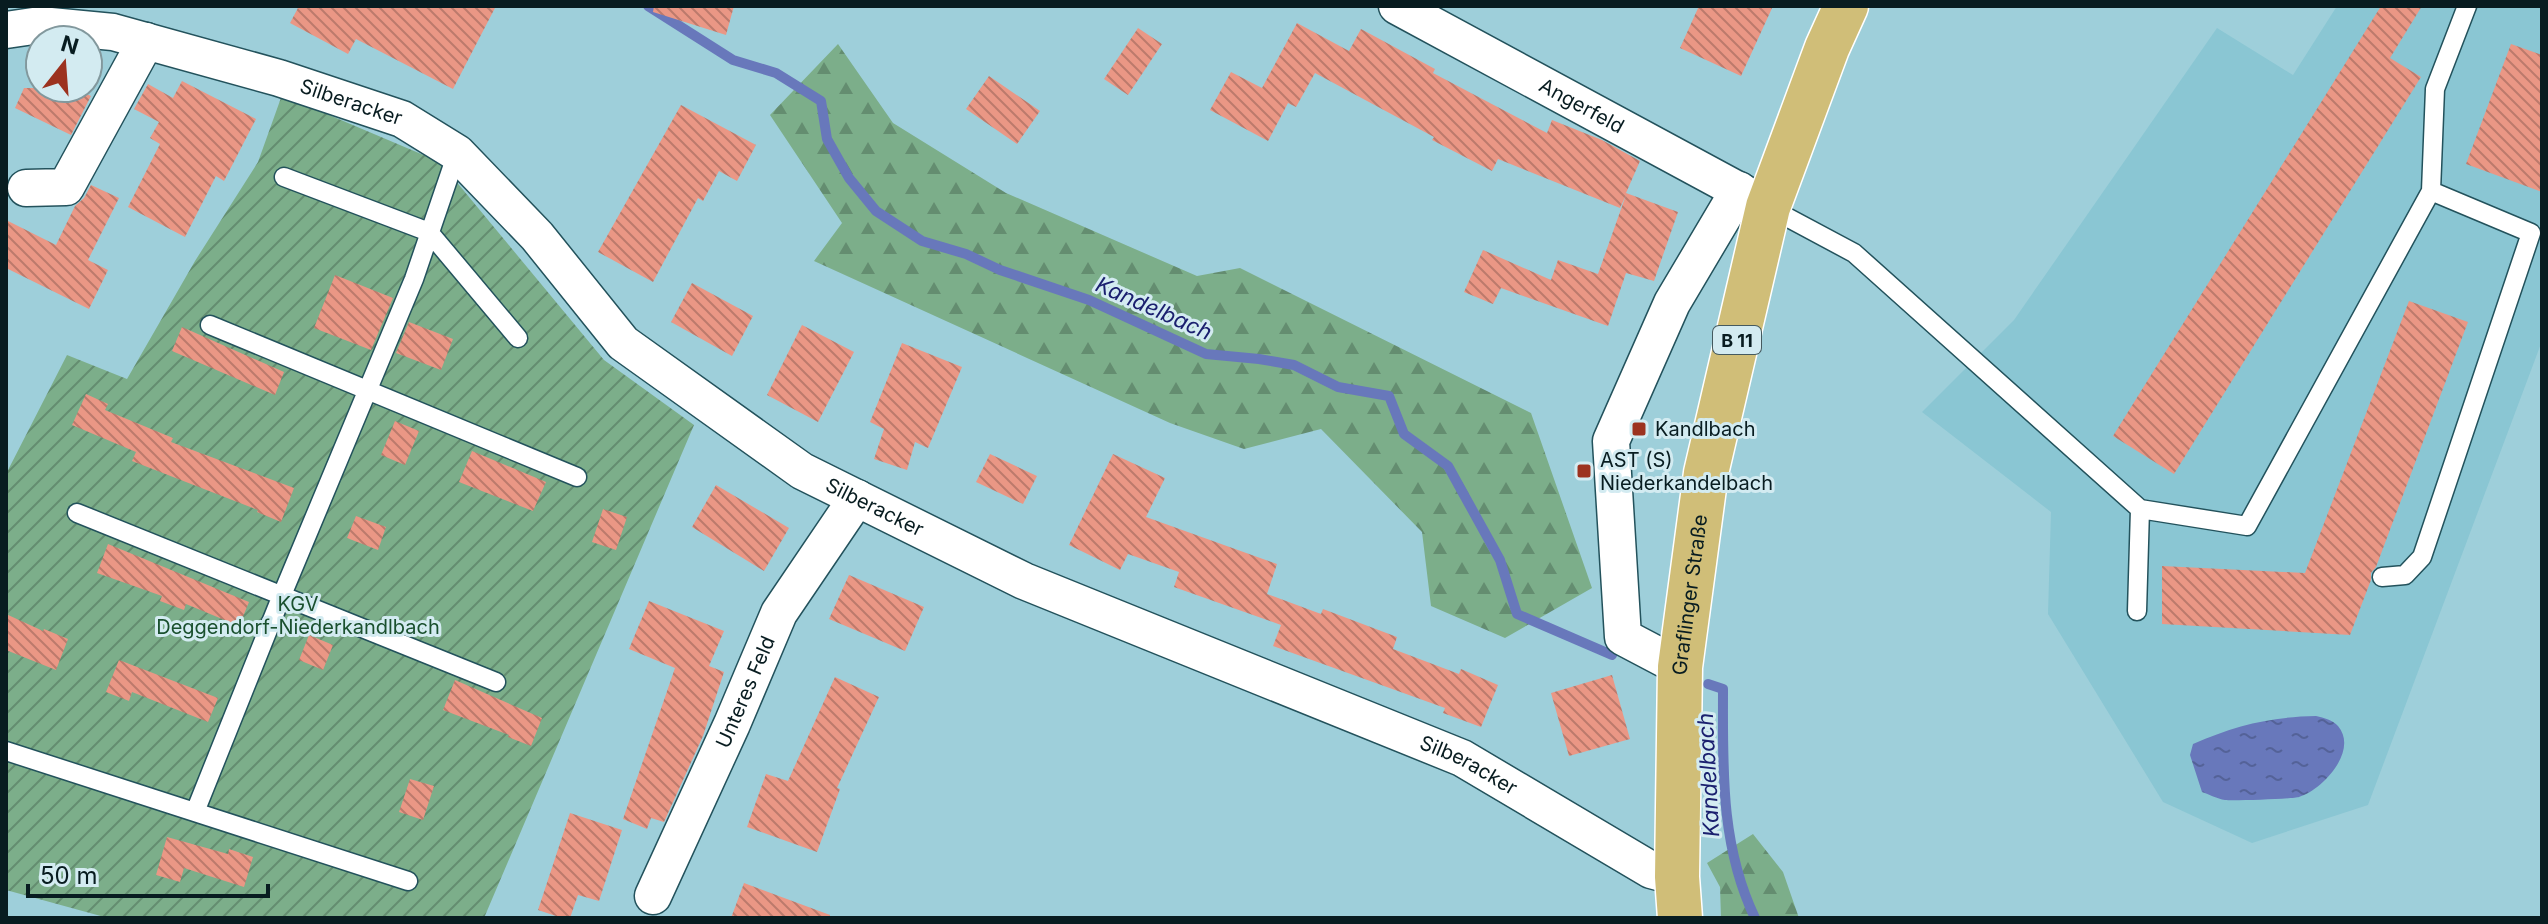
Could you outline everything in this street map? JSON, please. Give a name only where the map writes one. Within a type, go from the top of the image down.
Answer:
[{"type":"main road","name":"Graflinger Straße","points":[[1678,897],[1680,667],[1706,473],[1753,198],[1846,6]]},
{"type":"street","name":"Angerfeld","points":[[1397,6],[1460,21],[1753,198]]},
{"type":"street","name":"Silberacker","points":[[6,30],[40,25],[113,32],[279,78],[402,119],[457,153],[537,236],[623,343],[802,471],[1024,581],[1462,758],[1651,870],[1678,897]]},
{"type":"street","points":[[26,188],[66,187],[146,41]]},
{"type":"street","points":[[1680,667],[1623,637],[1611,441],[1672,303],[1753,198]]},
{"type":"street","name":"Unteres Feld","points":[[653,896],[779,613],[857,498]]},
{"type":"lane","points":[[1753,198],[1854,253],[2140,509],[2247,526],[2431,191],[2435,89],[2467,6]]},
{"type":"lane","points":[[195,812],[414,279],[457,153]]},
{"type":"lane","points":[[284,177],[429,232],[518,338]]},
{"type":"lane","points":[[2382,577],[2405,575],[2422,557],[2531,233],[2431,191]]},
{"type":"lane","points":[[210,325],[577,477]]},
{"type":"lane","points":[[2137,611],[2140,509]]},
{"type":"lane","points":[[77,513],[496,682]]},
{"type":"lane","points":[[6,751],[408,881]]},
{"type":"shaded area","points":[[2337,6],[2542,6],[2542,341],[2368,805],[2252,843],[2163,802],[2048,614],[2051,512],[1922,412],[2014,320],[2217,28],[2293,75]]},
{"type":"green space","points":[[838,44],[893,123],[1006,193],[1197,276],[1240,268],[1531,413],[1592,588],[1505,638],[1431,606],[1422,532],[1321,429],[1244,449],[1170,423],[814,261],[842,223],[770,115]]},
{"type":"green space","name":"KGV Deggendorf-Niederkandlbach","points":[[282,95],[440,162],[604,360],[694,425],[484,918],[108,918],[6,890],[6,474],[67,355],[127,379],[195,261],[258,162]]},
{"type":"green space","points":[[1753,834],[1783,872],[1799,918],[1721,918],[1720,887],[1707,863]]},
{"type":"water","points":[[2316,716],[2338,726],[2344,747],[2335,768],[2308,793],[2294,798],[2230,800],[2202,792],[2190,755],[2193,744],[2253,723]]},
{"type":"building","points":[[299,6],[496,6],[453,89],[356,39],[348,54],[290,23]]},
{"type":"building","points":[[654,6],[734,6],[726,35],[653,12]]},
{"type":"building","points":[[1699,6],[1773,6],[1741,76],[1680,48]]},
{"type":"building","points":[[2381,6],[2422,6],[2390,58],[2421,77],[2174,474],[2113,436]]},
{"type":"building","points":[[1297,23],[1349,51],[1361,29],[1435,69],[1433,73],[1547,133],[1552,120],[1602,140],[1640,161],[1626,193],[1678,212],[1654,281],[1626,273],[1608,326],[1501,288],[1493,304],[1464,292],[1483,250],[1551,280],[1558,260],[1598,274],[1626,195],[1620,208],[1498,159],[1492,171],[1315,73],[1296,107],[1288,103],[1268,141],[1210,110],[1231,72],[1262,88]]},
{"type":"building","points":[[1138,28],[1162,44],[1128,95],[1104,79]]},
{"type":"building","points":[[2511,44],[2542,55],[2542,192],[2466,164]]},
{"type":"building","points":[[989,76],[1040,111],[1017,144],[966,109]]},
{"type":"building","points":[[182,81],[256,119],[224,181],[216,176],[185,237],[128,207],[160,144],[150,138],[159,122],[134,109],[148,84],[173,98]]},
{"type":"building","points":[[24,88],[24,104],[87,104],[71,135],[15,108]]},
{"type":"building","points":[[681,105],[756,145],[737,181],[719,171],[703,201],[698,198],[653,282],[598,252]]},
{"type":"building","points":[[91,185],[119,198],[88,260],[108,270],[89,309],[6,268],[6,220],[56,245],[75,206]]},
{"type":"building","points":[[335,275],[393,298],[371,350],[314,328]]},
{"type":"building","points":[[692,283],[753,316],[732,356],[671,322]]},
{"type":"building","points":[[2409,301],[2468,322],[2350,635],[2162,624],[2162,566],[2305,573]]},
{"type":"building","points":[[409,322],[453,339],[441,370],[396,353]]},
{"type":"building","points":[[802,325],[854,352],[818,422],[767,395]]},
{"type":"building","points":[[182,327],[284,372],[275,395],[172,351]]},
{"type":"building","points":[[902,343],[962,367],[928,448],[915,442],[907,470],[874,459],[884,429],[870,422]]},
{"type":"building","points":[[86,394],[108,404],[105,410],[173,438],[171,442],[294,488],[281,522],[132,461],[136,452],[72,425]]},
{"type":"building","points":[[395,421],[419,431],[405,465],[381,455]]},
{"type":"building","points":[[472,451],[546,482],[533,511],[459,482]]},
{"type":"building","points":[[990,454],[1037,476],[1023,504],[976,482]]},
{"type":"building","points":[[1113,454],[1165,478],[1146,517],[1277,564],[1267,594],[1321,614],[1323,609],[1397,637],[1393,649],[1459,674],[1461,669],[1498,685],[1481,727],[1443,713],[1445,708],[1273,646],[1281,625],[1174,587],[1179,572],[1128,554],[1120,570],[1069,545]]},
{"type":"building","points":[[716,485],[789,528],[764,571],[692,527]]},
{"type":"building","points":[[603,509],[627,517],[616,550],[592,542]]},
{"type":"building","points":[[356,516],[386,527],[378,550],[347,538]]},
{"type":"building","points":[[108,544],[249,602],[239,626],[186,604],[184,610],[160,601],[162,596],[97,573]]},
{"type":"building","points":[[849,575],[924,607],[905,651],[829,619]]},
{"type":"building","points":[[649,601],[724,631],[709,666],[724,672],[703,736],[664,822],[651,818],[647,829],[623,819],[675,668],[629,649]]},
{"type":"building","points":[[6,614],[68,639],[56,670],[6,650]]},
{"type":"building","points":[[309,635],[333,645],[323,670],[299,660]]},
{"type":"building","points":[[119,660],[218,698],[208,722],[132,692],[129,701],[106,692]]},
{"type":"building","points":[[1612,675],[1630,739],[1569,756],[1551,693]]},
{"type":"building","points":[[835,677],[879,697],[837,788],[840,789],[817,852],[747,827],[766,774],[788,781]]},
{"type":"building","points":[[455,680],[542,718],[531,746],[443,710]]},
{"type":"building","points":[[410,779],[434,786],[423,820],[399,812]]},
{"type":"building","points":[[570,813],[622,830],[599,901],[578,895],[570,918],[562,918],[538,910]]},
{"type":"building","points":[[167,837],[228,854],[229,849],[253,857],[244,887],[184,868],[180,882],[156,875]]},
{"type":"building","points":[[744,883],[830,915],[830,918],[731,918]]},
{"type":"waterway","name":"Kandelbach","points":[[648,6],[733,60],[776,73],[821,101],[827,139],[849,178],[876,211],[922,241],[1089,300],[1206,354],[1294,365],[1338,387],[1389,396],[1404,434],[1448,466],[1500,560],[1517,614],[1612,655]]},
{"type":"waterway","name":"Kandelbach","points":[[1708,684],[1723,689],[1724,777],[1729,834],[1735,863],[1755,918]]},
{"type":"place","name":"Kandlbach","points":[[1639,429]]},
{"type":"place","name":"AST (S) Niederkandelbach","points":[[1584,471]]}]
